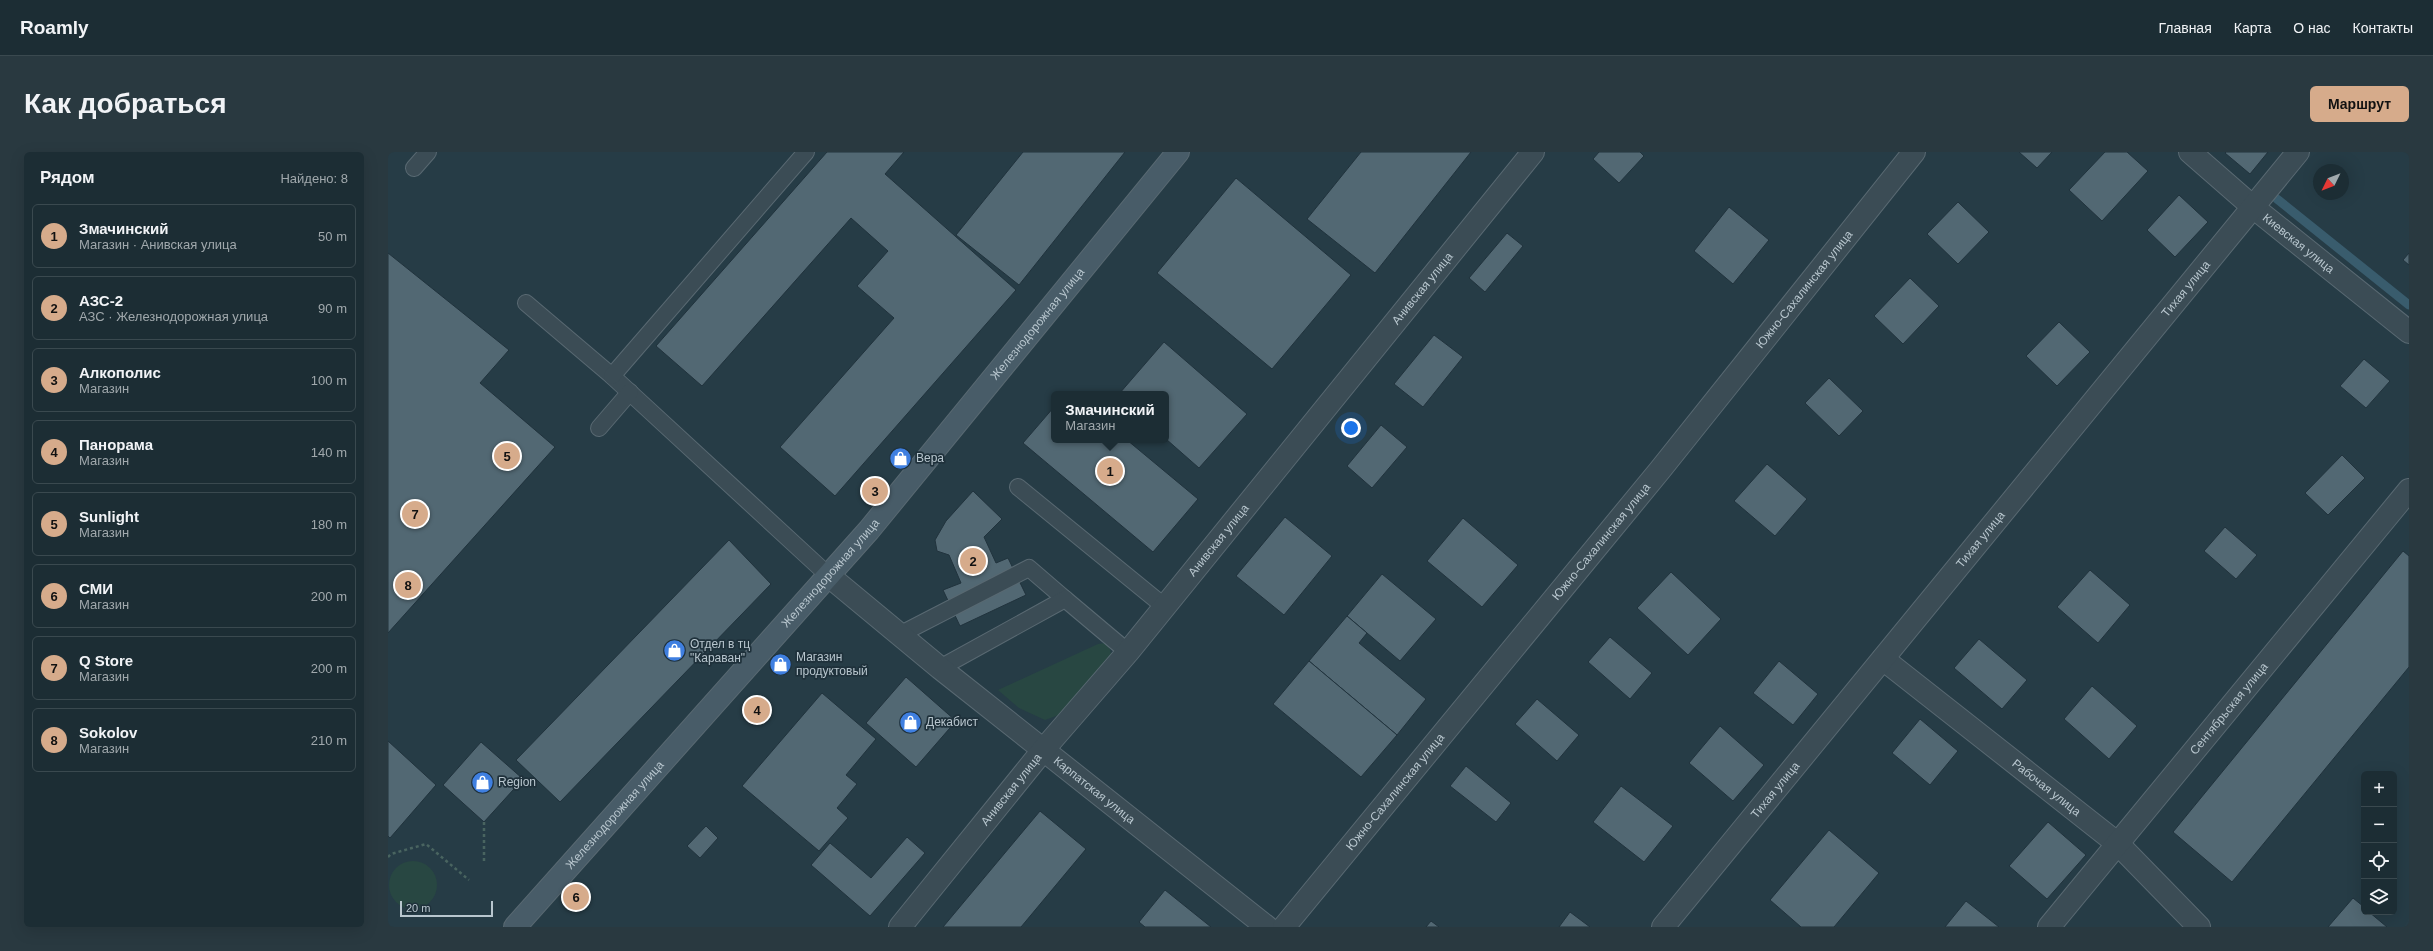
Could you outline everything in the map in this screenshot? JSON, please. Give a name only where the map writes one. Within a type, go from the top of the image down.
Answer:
[{"type":"main road","name":"Железнодорожная улица","points":[[515,927],[869,530],[1178,152]]},
{"type":"street","name":"Анивская улица","points":[[900,927],[1044,749],[1128,652],[1533,152]]},
{"type":"street","name":"Южно-Сахалинская улица","points":[[1284,927],[1660,470],[1914,152]]},
{"type":"street","name":"Киевская улица","points":[[2190,152],[2253,208],[2409,332]]},
{"type":"street","name":"Тихая улица","points":[[1663,927],[2298,152]]},
{"type":"street","name":"Сентябрьская улица","points":[[2049,927],[2409,490]]},
{"type":"street","name":"Карпатская улица","points":[[829,576],[940,668],[1267,927]]},
{"type":"street","name":"Рабочая улица","points":[[1883,659],[2118,844],[2199,927]]},
{"type":"lane","points":[[414,168],[428,152]]},
{"type":"lane","points":[[612,376],[806,152]]},
{"type":"lane","points":[[526,303],[630,392],[829,576]]},
{"type":"lane","points":[[599,428],[630,392]]},
{"type":"lane","points":[[1018,487],[1164,607]]},
{"type":"lane","points":[[899,635],[1029,568],[1128,652]]},
{"type":"lane","points":[[940,668],[1065,599]]},
{"type":"path","points":[[484,822],[484,864]]},
{"type":"path","points":[[388,857],[389,853],[426,844],[470,880]]},
{"type":"green space","points":[[1105,643],[1110,649],[1111,655],[1064,713],[1045,720],[1019,708],[998,690],[1098,644]]},
{"type":"green space","points":[[408,861],[418,861],[430,868],[437,880],[437,890],[430,902],[418,909],[408,909],[400,905],[393,898],[389,890],[389,880],[393,872],[400,865]]},
{"type":"building","points":[[827,152],[904,152],[885,174],[1016,290],[835,496],[780,447],[894,318],[857,286],[888,251],[851,218],[702,386],[656,346]]},
{"type":"building","points":[[1023,152],[1125,152],[1019,285],[956,235]]},
{"type":"building","points":[[1361,152],[1471,152],[1375,273],[1307,219]]},
{"type":"building","points":[[1599,152],[1640,152],[1644,156],[1619,183],[1593,159]]},
{"type":"building","points":[[2019,152],[2052,152],[2037,168]]},
{"type":"building","points":[[2105,152],[2127,152],[2148,171],[2102,221],[2069,190]]},
{"type":"building","points":[[2268,152],[2250,174],[2225,153]]},
{"type":"building","points":[[1236,178],[1351,275],[1272,369],[1157,273]]},
{"type":"building","points":[[2179,195],[2208,222],[2175,257],[2147,230]]},
{"type":"building","points":[[1958,202],[1989,232],[1958,264],[1927,234]]},
{"type":"building","points":[[1729,207],[1769,240],[1733,284],[1694,251]]},
{"type":"building","points":[[1507,233],[1523,246],[1485,292],[1469,278]]},
{"type":"building","points":[[388,253],[509,350],[480,383],[555,447],[388,633]]},
{"type":"building","points":[[2409,253],[2409,265],[2403,260]]},
{"type":"building","points":[[1910,278],[1939,306],[1903,344],[1874,316]]},
{"type":"building","points":[[2059,322],[2090,352],[2057,386],[2026,356]]},
{"type":"building","points":[[1434,335],[1463,357],[1423,407],[1394,384]]},
{"type":"building","points":[[1164,342],[1247,414],[1199,468],[1169,442],[1169,391],[1122,391]]},
{"type":"building","points":[[2364,359],[2390,381],[2366,408],[2340,386]]},
{"type":"building","points":[[1829,378],[1863,411],[1839,436],[1805,403]]},
{"type":"building","points":[[1051,410],[1051,443],[1131,443],[1198,499],[1153,552],[1023,443]]},
{"type":"building","points":[[1381,425],[1407,447],[1372,488],[1347,466]]},
{"type":"building","points":[[2342,455],[2365,478],[2328,515],[2305,493]]},
{"type":"building","points":[[1767,464],[1807,499],[1775,536],[1734,501]]},
{"type":"building","points":[[973,491],[1002,519],[984,537],[996,563],[1008,558],[1026,595],[960,626],[943,590],[961,583],[949,555],[937,551],[935,540],[946,521]]},
{"type":"building","points":[[1285,517],[1332,556],[1284,615],[1236,576]]},
{"type":"building","points":[[1463,518],[1518,565],[1482,607],[1427,561]]},
{"type":"building","points":[[2225,527],[2257,555],[2236,579],[2204,551]]},
{"type":"building","points":[[729,540],[771,584],[560,802],[516,760]]},
{"type":"building","points":[[2403,551],[2409,556],[2409,667],[2232,882],[2173,832]]},
{"type":"building","points":[[2090,570],[2130,605],[2098,643],[2057,607]]},
{"type":"building","points":[[1671,572],[1721,619],[1688,655],[1637,608]]},
{"type":"building","points":[[1382,574],[1436,619],[1400,661],[1347,616]]},
{"type":"building","points":[[1347,616],[1367,633],[1359,643],[1426,699],[1397,735],[1309,661]]},
{"type":"building","points":[[1610,637],[1652,673],[1630,699],[1588,662]]},
{"type":"building","points":[[1979,639],[2027,680],[2002,709],[1954,668]]},
{"type":"building","points":[[1309,661],[1397,735],[1361,777],[1273,704]]},
{"type":"building","points":[[1779,661],[1818,694],[1793,725],[1753,693]]},
{"type":"building","name":"Декабист","points":[[906,677],[956,721],[916,767],[866,723]]},
{"type":"building","points":[[2092,686],[2137,726],[2109,759],[2064,719]]},
{"type":"building","points":[[822,693],[876,739],[846,775],[857,784],[837,808],[848,818],[819,851],[742,786]]},
{"type":"building","points":[[1537,699],[1579,735],[1557,761],[1515,724]]},
{"type":"building","points":[[1920,719],[1958,751],[1930,785],[1892,753]]},
{"type":"building","points":[[1720,726],[1764,765],[1733,801],[1689,763]]},
{"type":"building","points":[[388,741],[436,785],[390,838],[388,836]]},
{"type":"building","name":"Region","points":[[481,742],[523,779],[484,822],[443,785]]},
{"type":"building","points":[[1466,766],[1511,803],[1496,822],[1450,786]]},
{"type":"building","points":[[1621,786],[1673,826],[1644,862],[1593,822]]},
{"type":"building","points":[[1040,811],[1086,849],[1021,927],[943,927]]},
{"type":"building","points":[[2048,822],[2086,855],[2047,899],[2009,866]]},
{"type":"building","points":[[706,826],[718,838],[700,858],[687,846]]},
{"type":"building","points":[[1829,830],[1879,873],[1834,927],[1801,927],[1770,900]]},
{"type":"building","points":[[907,837],[925,853],[870,916],[811,865],[830,843],[871,878]]},
{"type":"building","points":[[1165,890],[1211,927],[1145,927],[1139,922]]},
{"type":"building","points":[[2353,898],[2361,905],[2361,915],[2373,915],[2387,927],[2328,927]]},
{"type":"building","points":[[1966,901],[1999,927],[1945,927]]},
{"type":"building","points":[[1570,912],[1590,927],[1559,927]]},
{"type":"building","points":[[1431,921],[1439,927],[1426,927]]},
{"type":"waterway","points":[[2277,199],[2409,305]]},
{"type":"place","name":"Sunlight","points":[[507,456]]},
{"type":"place","name":"Вера","points":[[901,458]]},
{"type":"place","name":"Змачинский","points":[[1110,471]]},
{"type":"place","name":"Алкополис","points":[[875,491]]},
{"type":"place","name":"Q Store","points":[[415,514]]},
{"type":"place","name":"АЗС-2","points":[[973,561]]},
{"type":"place","name":"Sokolov","points":[[408,585]]},
{"type":"place","name":"Отдел в тц \"Караван\"","points":[[674,651]]},
{"type":"place","name":"Магазин продуктовый","points":[[781,664]]},
{"type":"place","name":"Панорама","points":[[757,710]]},
{"type":"place","name":"Декабист","points":[[911,722]]},
{"type":"place","name":"Region","points":[[483,782]]},
{"type":"place","name":"СМИ","points":[[576,897]]}]
